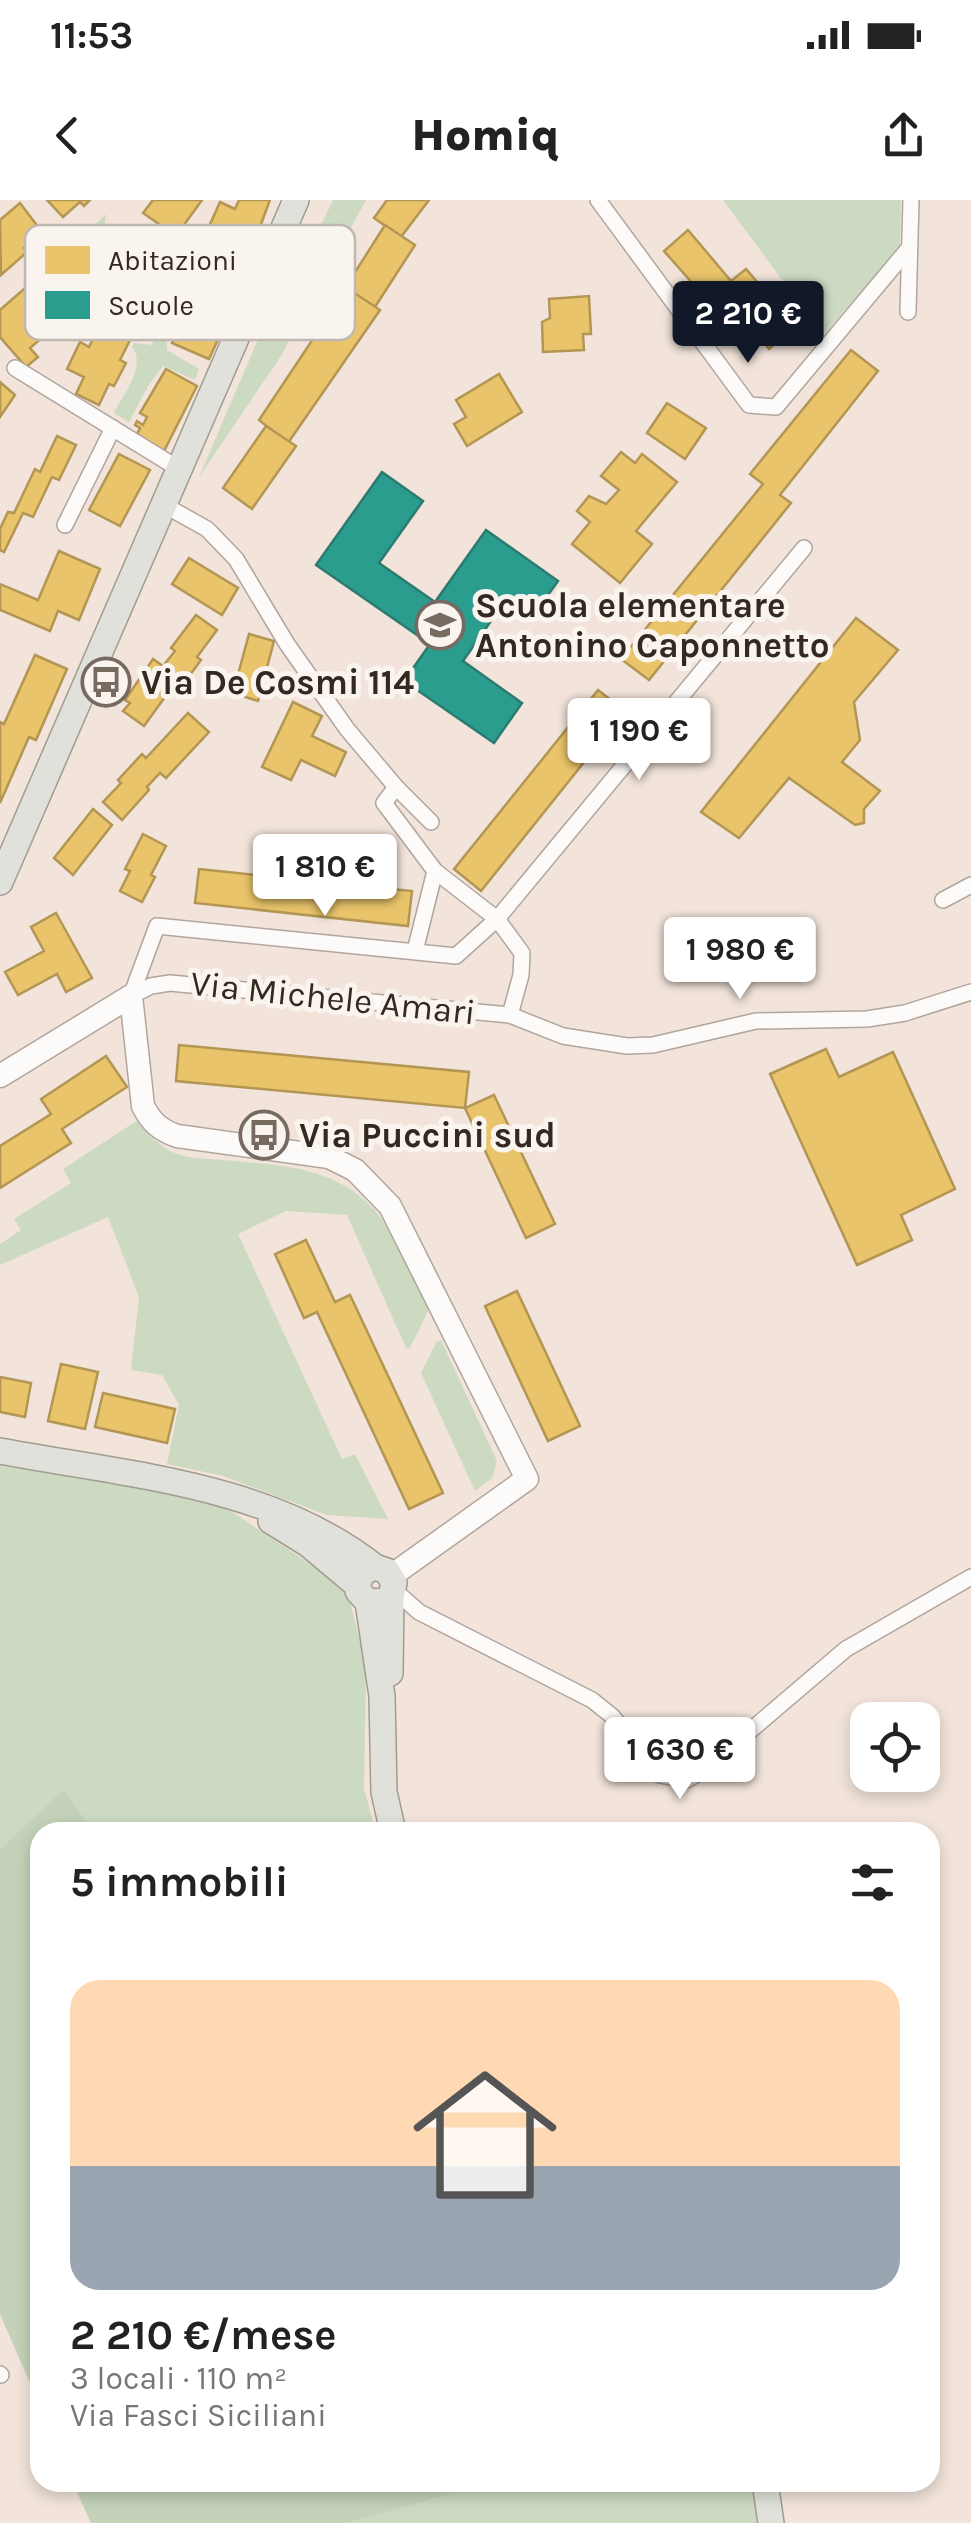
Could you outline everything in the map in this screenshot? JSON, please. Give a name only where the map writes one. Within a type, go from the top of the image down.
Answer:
[{"type":"main road","points":[[285,225],[296,200]]},
{"type":"main road","points":[[0,882],[235,340]]},
{"type":"main road","points":[[132,996],[143,1106],[151,1121],[163,1131],[329,1158],[355,1170],[390,1206],[526,1479],[379,1586]]},
{"type":"main road","name":"Via Michele Amari","points":[[0,1076],[132,996]]},
{"type":"main road","points":[[0,1451],[228,1494],[379,1586]]},
{"type":"main road","points":[[379,1586],[392,1666],[382,1696],[384,1792],[391,1822]]},
{"type":"main road","points":[[766,2492],[771,2523]]},
{"type":"street","points":[[598,200],[749,405],[776,407],[908,248]]},
{"type":"street","points":[[908,312],[911,200]]},
{"type":"street","points":[[15,368],[179,469]]},
{"type":"street","points":[[65,525],[112,428]]},
{"type":"street","points":[[164,505],[206,529],[236,559],[297,658],[347,728],[431,822]]},
{"type":"street","points":[[132,996],[157,926],[456,956],[496,919],[804,548]]},
{"type":"street","points":[[396,787],[384,803],[434,871],[496,919],[522,953],[521,975],[510,1016]]},
{"type":"street","points":[[414,951],[434,871]]},
{"type":"street","points":[[943,900],[971,884]]},
{"type":"street","name":"Via Michele Amari","points":[[132,996],[170,982],[510,1016],[563,1036],[653,1046],[756,1021],[867,1019],[971,992]]},
{"type":"street","points":[[379,1586],[420,1612],[592,1700],[612,1716],[652,1768],[677,1780],[703,1771],[846,1650],[971,1577]]},
{"type":"green space","points":[[333,200],[366,200],[352,225],[321,225]]},
{"type":"green space","points":[[723,200],[901,200],[900,247],[823,335]]},
{"type":"green space","points":[[152,340],[167,340],[167,350],[199,369],[195,380],[163,366],[129,422],[114,413],[135,371],[132,347],[134,343],[153,345]]},
{"type":"green space","points":[[258,340],[290,340],[281,356],[199,477]]},
{"type":"green space","points":[[138,1120],[161,1145],[183,1156],[278,1166],[331,1179],[362,1198],[393,1235],[429,1309],[410,1348],[406,1348],[347,1215],[286,1211],[238,1234],[342,1459],[355,1454],[388,1519],[327,1515],[223,1476],[167,1464],[179,1405],[162,1375],[131,1370],[139,1297],[108,1217],[0,1265],[0,1244],[21,1230],[14,1219],[71,1183],[63,1169]]},
{"type":"green space","points":[[441,1340],[497,1461],[492,1478],[475,1491],[421,1373]]},
{"type":"green space","points":[[0,1457],[222,1505],[347,1589],[366,1667],[364,1789],[373,1822],[86,1822],[62,1791],[0,1849]]},
{"type":"green space","points":[[63,1790],[87,1822],[30,1822],[30,2383],[0,2314],[0,1849]]},
{"type":"green space","points":[[77,2492],[458,2492],[345,2523],[91,2523]]},
{"type":"green space","points":[[455,2492],[753,2492],[758,2523],[345,2523]]},
{"type":"building: Abitazioni","points":[[47,200],[90,200],[84,206],[80,202],[63,217]]},
{"type":"building: Abitazioni","points":[[153,200],[202,200],[184,225],[160,225],[143,213]]},
{"type":"building: Abitazioni","points":[[239,200],[270,200],[261,225],[210,225],[220,202],[235,209]]},
{"type":"building: Abitazioni","points":[[387,200],[429,200],[401,237],[374,218]]},
{"type":"building: Abitazioni","points":[[20,203],[37,225],[25,225],[25,254],[1,275],[0,220]]},
{"type":"building: Abitazioni","points":[[385,225],[415,245],[375,307],[355,294],[355,272]]},
{"type":"building: Abitazioni","points":[[688,230],[731,281],[746,269],[795,326],[769,349],[720,292],[709,302],[664,251]]},
{"type":"building: Abitazioni","points":[[24,289],[25,340],[39,340],[30,348],[38,357],[26,367],[0,337],[0,310]]},
{"type":"building: Abitazioni","points":[[355,293],[380,310],[288,443],[259,420],[312,340],[355,340]]},
{"type":"building: Abitazioni","points":[[589,296],[591,334],[583,334],[584,350],[543,352],[542,322],[550,318],[549,299]]},
{"type":"building: Abitazioni","points":[[92,340],[130,340],[120,360],[126,363],[99,405],[76,394],[84,377],[67,369],[80,342],[89,347]]},
{"type":"building: Abitazioni","points":[[173,340],[218,340],[209,359],[172,343]]},
{"type":"building: Abitazioni","points":[[851,350],[878,371],[780,495],[791,503],[649,680],[621,659],[763,484],[750,474]]},
{"type":"building: Abitazioni","points":[[166,369],[197,386],[163,453],[135,438],[140,428],[135,425],[137,421],[143,425],[147,417],[140,413]]},
{"type":"building: Abitazioni","points":[[499,374],[522,412],[467,446],[454,424],[466,417],[456,400]]},
{"type":"building: Abitazioni","points":[[0,382],[15,395],[0,417]]},
{"type":"building: Abitazioni","points":[[667,403],[706,428],[685,459],[647,433]]},
{"type":"building: Abitazioni","points":[[266,426],[296,446],[252,509],[223,488]]},
{"type":"building: Abitazioni","points":[[57,436],[76,445],[59,480],[52,477],[33,517],[23,513],[4,552],[0,550],[0,529],[8,512],[14,513],[35,469],[40,472]]},
{"type":"building: Abitazioni","points":[[621,452],[635,463],[642,454],[677,482],[636,531],[652,544],[620,583],[572,544],[590,522],[577,511],[589,496],[606,504],[619,490],[601,476]]},
{"type":"building: Abitazioni","points":[[119,454],[150,470],[120,526],[89,510]]},
{"type":"building: Abitazioni","points":[[59,551],[100,569],[79,620],[58,611],[50,631],[0,610],[0,584],[38,600]]},
{"type":"building: Abitazioni","points":[[189,558],[238,588],[222,615],[172,584]]},
{"type":"building: Abitazioni","points":[[196,615],[217,630],[184,683],[174,676],[161,694],[165,697],[144,726],[123,711],[130,703],[125,700],[153,659],[163,666],[175,651],[171,648]]},
{"type":"building: Abitazioni","points":[[856,618],[898,650],[854,702],[860,740],[842,762],[880,791],[864,809],[864,823],[855,825],[789,778],[739,838],[701,812]]},
{"type":"building: Abitazioni","points":[[249,634],[274,641],[258,701],[233,693]]},
{"type":"building: Abitazioni","points":[[35,655],[67,669],[36,740],[29,737],[0,803],[0,722],[4,724]]},
{"type":"building: Abitazioni","points":[[598,690],[625,711],[481,891],[454,869]]},
{"type":"building: Abitazioni","points":[[293,702],[322,716],[312,736],[346,752],[335,776],[301,760],[291,780],[262,767]]},
{"type":"building: Abitazioni","points":[[188,713],[209,732],[166,778],[160,773],[122,820],[103,802],[142,754],[146,758]]},
{"type":"building: Abitazioni","points":[[93,809],[112,825],[73,875],[54,858]]},
{"type":"building: Abitazioni","points":[[143,834],[166,846],[142,902],[120,891],[130,871],[125,869]]},
{"type":"building: Abitazioni","points":[[199,869],[412,891],[408,926],[195,903]]},
{"type":"building: Abitazioni","points":[[56,913],[92,978],[66,992],[57,974],[18,995],[5,972],[44,951],[31,927]]},
{"type":"building: Abitazioni","points":[[179,1045],[469,1072],[465,1108],[176,1081]]},
{"type":"building: Abitazioni","points":[[826,1049],[839,1077],[893,1052],[955,1189],[901,1215],[912,1240],[857,1265],[770,1074]]},
{"type":"building: Abitazioni","points":[[106,1056],[127,1087],[62,1129],[71,1143],[0,1188],[0,1146],[51,1114],[41,1099]]},
{"type":"building: Abitazioni","points":[[494,1095],[555,1224],[526,1238],[465,1108]]},
{"type":"building: Abitazioni","points":[[306,1240],[335,1302],[350,1295],[443,1493],[409,1509],[317,1312],[304,1318],[275,1254]]},
{"type":"building: Abitazioni","points":[[517,1291],[580,1426],[548,1441],[485,1306]]},
{"type":"building: Abitazioni","points":[[61,1364],[98,1372],[85,1429],[48,1421]]},
{"type":"building: Abitazioni","points":[[0,1377],[31,1383],[25,1417],[0,1412]]},
{"type":"building: Abitazioni","points":[[103,1393],[175,1409],[167,1443],[95,1427]]},
{"type":"building: Scuole","points":[[382,472],[423,501],[379,563],[435,602],[486,530],[558,581],[533,616],[507,598],[463,661],[522,703],[494,743],[404,681],[430,644],[316,565]]},
{"type":"place","name":"Scuola elementare Antonino Caponnetto","points":[[440,625]]},
{"type":"place","name":"Via De Cosmi 114","points":[[106,682]]},
{"type":"place","name":"Via Puccini sud","points":[[264,1135]]}]
